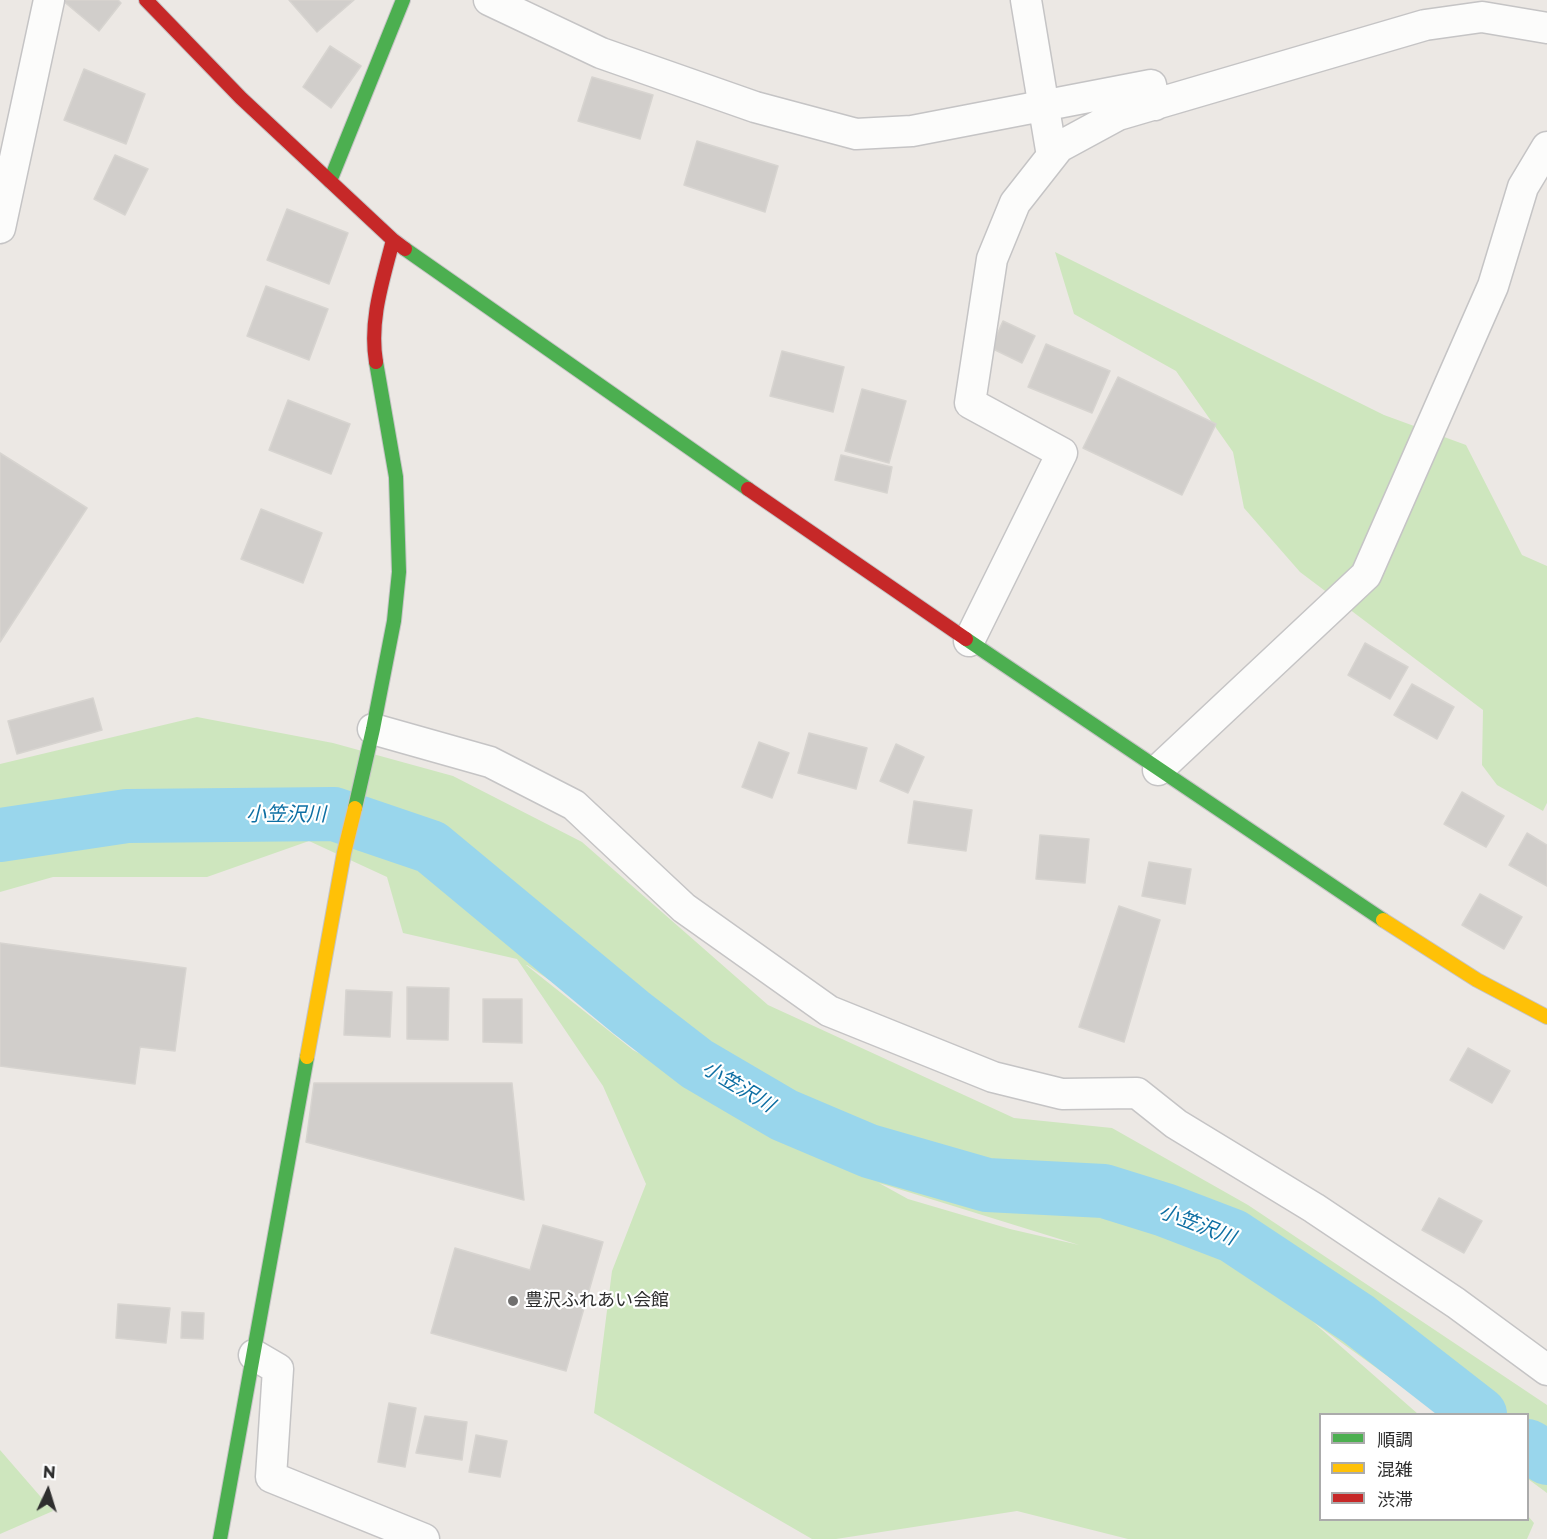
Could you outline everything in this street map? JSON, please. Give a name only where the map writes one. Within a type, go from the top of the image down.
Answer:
[{"type":"street","points":[[0,228],[49,0]]},
{"type":"street","points":[[146,0],[241,98],[393,240],[1158,770],[1477,980],[1547,1017]]},
{"type":"street","points":[[330,181],[403,0]]},
{"type":"street","points":[[489,0],[601,53],[755,107],[856,134],[912,131],[1151,85],[1155,105]]},
{"type":"street","points":[[1026,0],[1052,156]]},
{"type":"street","points":[[969,641],[1062,453],[970,403],[992,259],[1015,203],[1059,147],[1118,116],[1425,25],[1482,17],[1547,28]]},
{"type":"street","points":[[1158,770],[1366,575],[1493,286],[1523,187],[1547,147]]},
{"type":"street","points":[[220,1539],[344,853],[373,729],[394,621],[399,572],[396,477],[374,349],[376,308],[393,240]]},
{"type":"street","points":[[373,729],[490,762],[574,806],[684,908],[829,1011],[993,1077],[1062,1094],[1137,1093],[1176,1124],[1314,1208],[1446,1297],[1547,1370]]},
{"type":"street","points":[[254,1355],[278,1369],[271,1477],[424,1539]]},
{"type":"green space","points":[[1055,252],[1384,415],[1466,445],[1522,555],[1547,566],[1547,803],[1543,811],[1497,785],[1482,765],[1483,710],[1300,572],[1244,508],[1233,452],[1176,371],[1074,314]]},
{"type":"green space","points":[[197,717],[333,743],[453,776],[582,842],[768,1005],[1014,1118],[1112,1128],[1248,1205],[1547,1405],[1547,1493],[1529,1480],[1529,1413],[1439,1413],[1313,1322],[1417,1413],[1319,1413],[1319,1521],[1529,1521],[1529,1517],[1534,1523],[1527,1539],[1128,1539],[1017,1511],[836,1539],[812,1539],[594,1413],[612,1271],[646,1184],[603,1086],[517,959],[403,933],[387,877],[309,841],[207,877],[53,877],[0,892],[0,764]],"holes":[[[527,965],[733,1104],[633,1050]],[[879,1183],[1079,1245],[1010,1229],[908,1199]]]},
{"type":"green space","points":[[0,1450],[53,1511],[0,1534]]},
{"type":"building","points":[[62,0],[118,0],[121,3],[99,31]]},
{"type":"building","points":[[289,0],[354,0],[317,32]]},
{"type":"building","points":[[330,46],[361,66],[331,108],[303,87]]},
{"type":"building","points":[[84,69],[145,94],[126,144],[64,120]]},
{"type":"building","points":[[592,77],[653,95],[640,139],[578,121]]},
{"type":"building","points":[[697,141],[778,166],[765,212],[684,185]]},
{"type":"building","points":[[115,155],[148,169],[125,215],[94,199]]},
{"type":"building","points":[[287,209],[348,233],[329,284],[267,260]]},
{"type":"building","points":[[266,286],[328,309],[309,360],[247,336]]},
{"type":"building","points":[[1003,321],[1035,336],[1022,363],[991,348]]},
{"type":"building","points":[[1046,344],[1110,371],[1092,413],[1028,387]]},
{"type":"building","points":[[782,351],[844,367],[833,412],[770,396]]},
{"type":"building","points":[[1118,377],[1216,424],[1182,495],[1083,448]]},
{"type":"building","points":[[862,389],[906,401],[889,463],[845,451]]},
{"type":"building","points":[[288,400],[350,424],[331,474],[269,450]]},
{"type":"building","points":[[0,453],[87,508],[0,642]]},
{"type":"building","points":[[841,455],[892,467],[887,493],[835,480]]},
{"type":"building","points":[[261,509],[322,533],[303,583],[241,559]]},
{"type":"building","points":[[1365,643],[1408,667],[1390,699],[1348,675]]},
{"type":"building","points":[[1412,684],[1454,707],[1437,739],[1394,715]]},
{"type":"building","points":[[93,698],[102,730],[17,754],[8,721]]},
{"type":"building","points":[[809,733],[867,748],[856,789],[798,773]]},
{"type":"building","points":[[759,742],[789,753],[772,798],[742,787]]},
{"type":"building","points":[[896,744],[924,757],[908,793],[880,781]]},
{"type":"building","points":[[1462,792],[1504,816],[1486,847],[1444,824]]},
{"type":"building","points":[[914,801],[972,810],[966,851],[908,843]]},
{"type":"building","points":[[1527,833],[1547,845],[1547,886],[1509,865]]},
{"type":"building","points":[[1040,835],[1089,839],[1085,883],[1036,879]]},
{"type":"building","points":[[1149,862],[1191,869],[1185,904],[1142,896]]},
{"type":"building","points":[[1480,894],[1522,917],[1504,949],[1462,925]]},
{"type":"building","points":[[1119,906],[1160,920],[1124,1042],[1079,1027]]},
{"type":"building","points":[[0,943],[186,968],[175,1051],[140,1047],[135,1084],[0,1066]]},
{"type":"building","points":[[407,987],[449,988],[448,1040],[407,1039]]},
{"type":"building","points":[[346,990],[392,992],[390,1037],[344,1035]]},
{"type":"building","points":[[483,999],[522,999],[522,1043],[483,1042]]},
{"type":"building","points":[[1468,1048],[1510,1071],[1492,1103],[1450,1080]]},
{"type":"building","points":[[314,1083],[512,1083],[524,1200],[306,1142]]},
{"type":"building","points":[[1439,1198],[1482,1221],[1464,1253],[1422,1230]]},
{"type":"building","name":"豊沢ふれあい会館","points":[[543,1225],[603,1242],[566,1371],[431,1333],[455,1248],[530,1270]]},
{"type":"building","points":[[118,1304],[170,1308],[166,1343],[116,1338]]},
{"type":"building","points":[[182,1312],[204,1313],[203,1339],[181,1338]]},
{"type":"building","points":[[389,1403],[416,1408],[405,1467],[378,1462]]},
{"type":"building","points":[[425,1416],[467,1422],[462,1460],[416,1453]]},
{"type":"building","points":[[476,1435],[507,1441],[500,1477],[469,1472]]},
{"type":"waterway","name":"小笠沢川","points":[[0,835],[127,816],[334,814],[431,847],[631,1013],[697,1064],[784,1115],[869,1151],[987,1185],[1104,1191],[1165,1210],[1233,1236],[1358,1319],[1479,1413]]},
{"type":"waterway","name":"小笠沢川","points":[[1529,1447],[1547,1458]]},
{"type":"traffic: fast","points":[[330,181],[403,0]]},
{"type":"traffic: fast","points":[[405,249],[748,489]]},
{"type":"traffic: fast","points":[[355,808],[394,621],[399,572],[396,477],[376,362]]},
{"type":"traffic: fast","points":[[966,639],[1383,920]]},
{"type":"traffic: fast","points":[[220,1539],[307,1057]]},
{"type":"traffic: slow","points":[[307,1057],[344,853],[355,808]]},
{"type":"traffic: slow","points":[[1383,920],[1477,980],[1547,1017]]},
{"type":"traffic: jam","points":[[146,0],[241,98],[405,249]]},
{"type":"traffic: jam","points":[[376,362],[374,346],[376,315],[393,240]]},
{"type":"traffic: jam","points":[[748,489],[966,639]]},
{"type":"place","name":"豊沢ふれあい会館","points":[[513,1301]]}]
